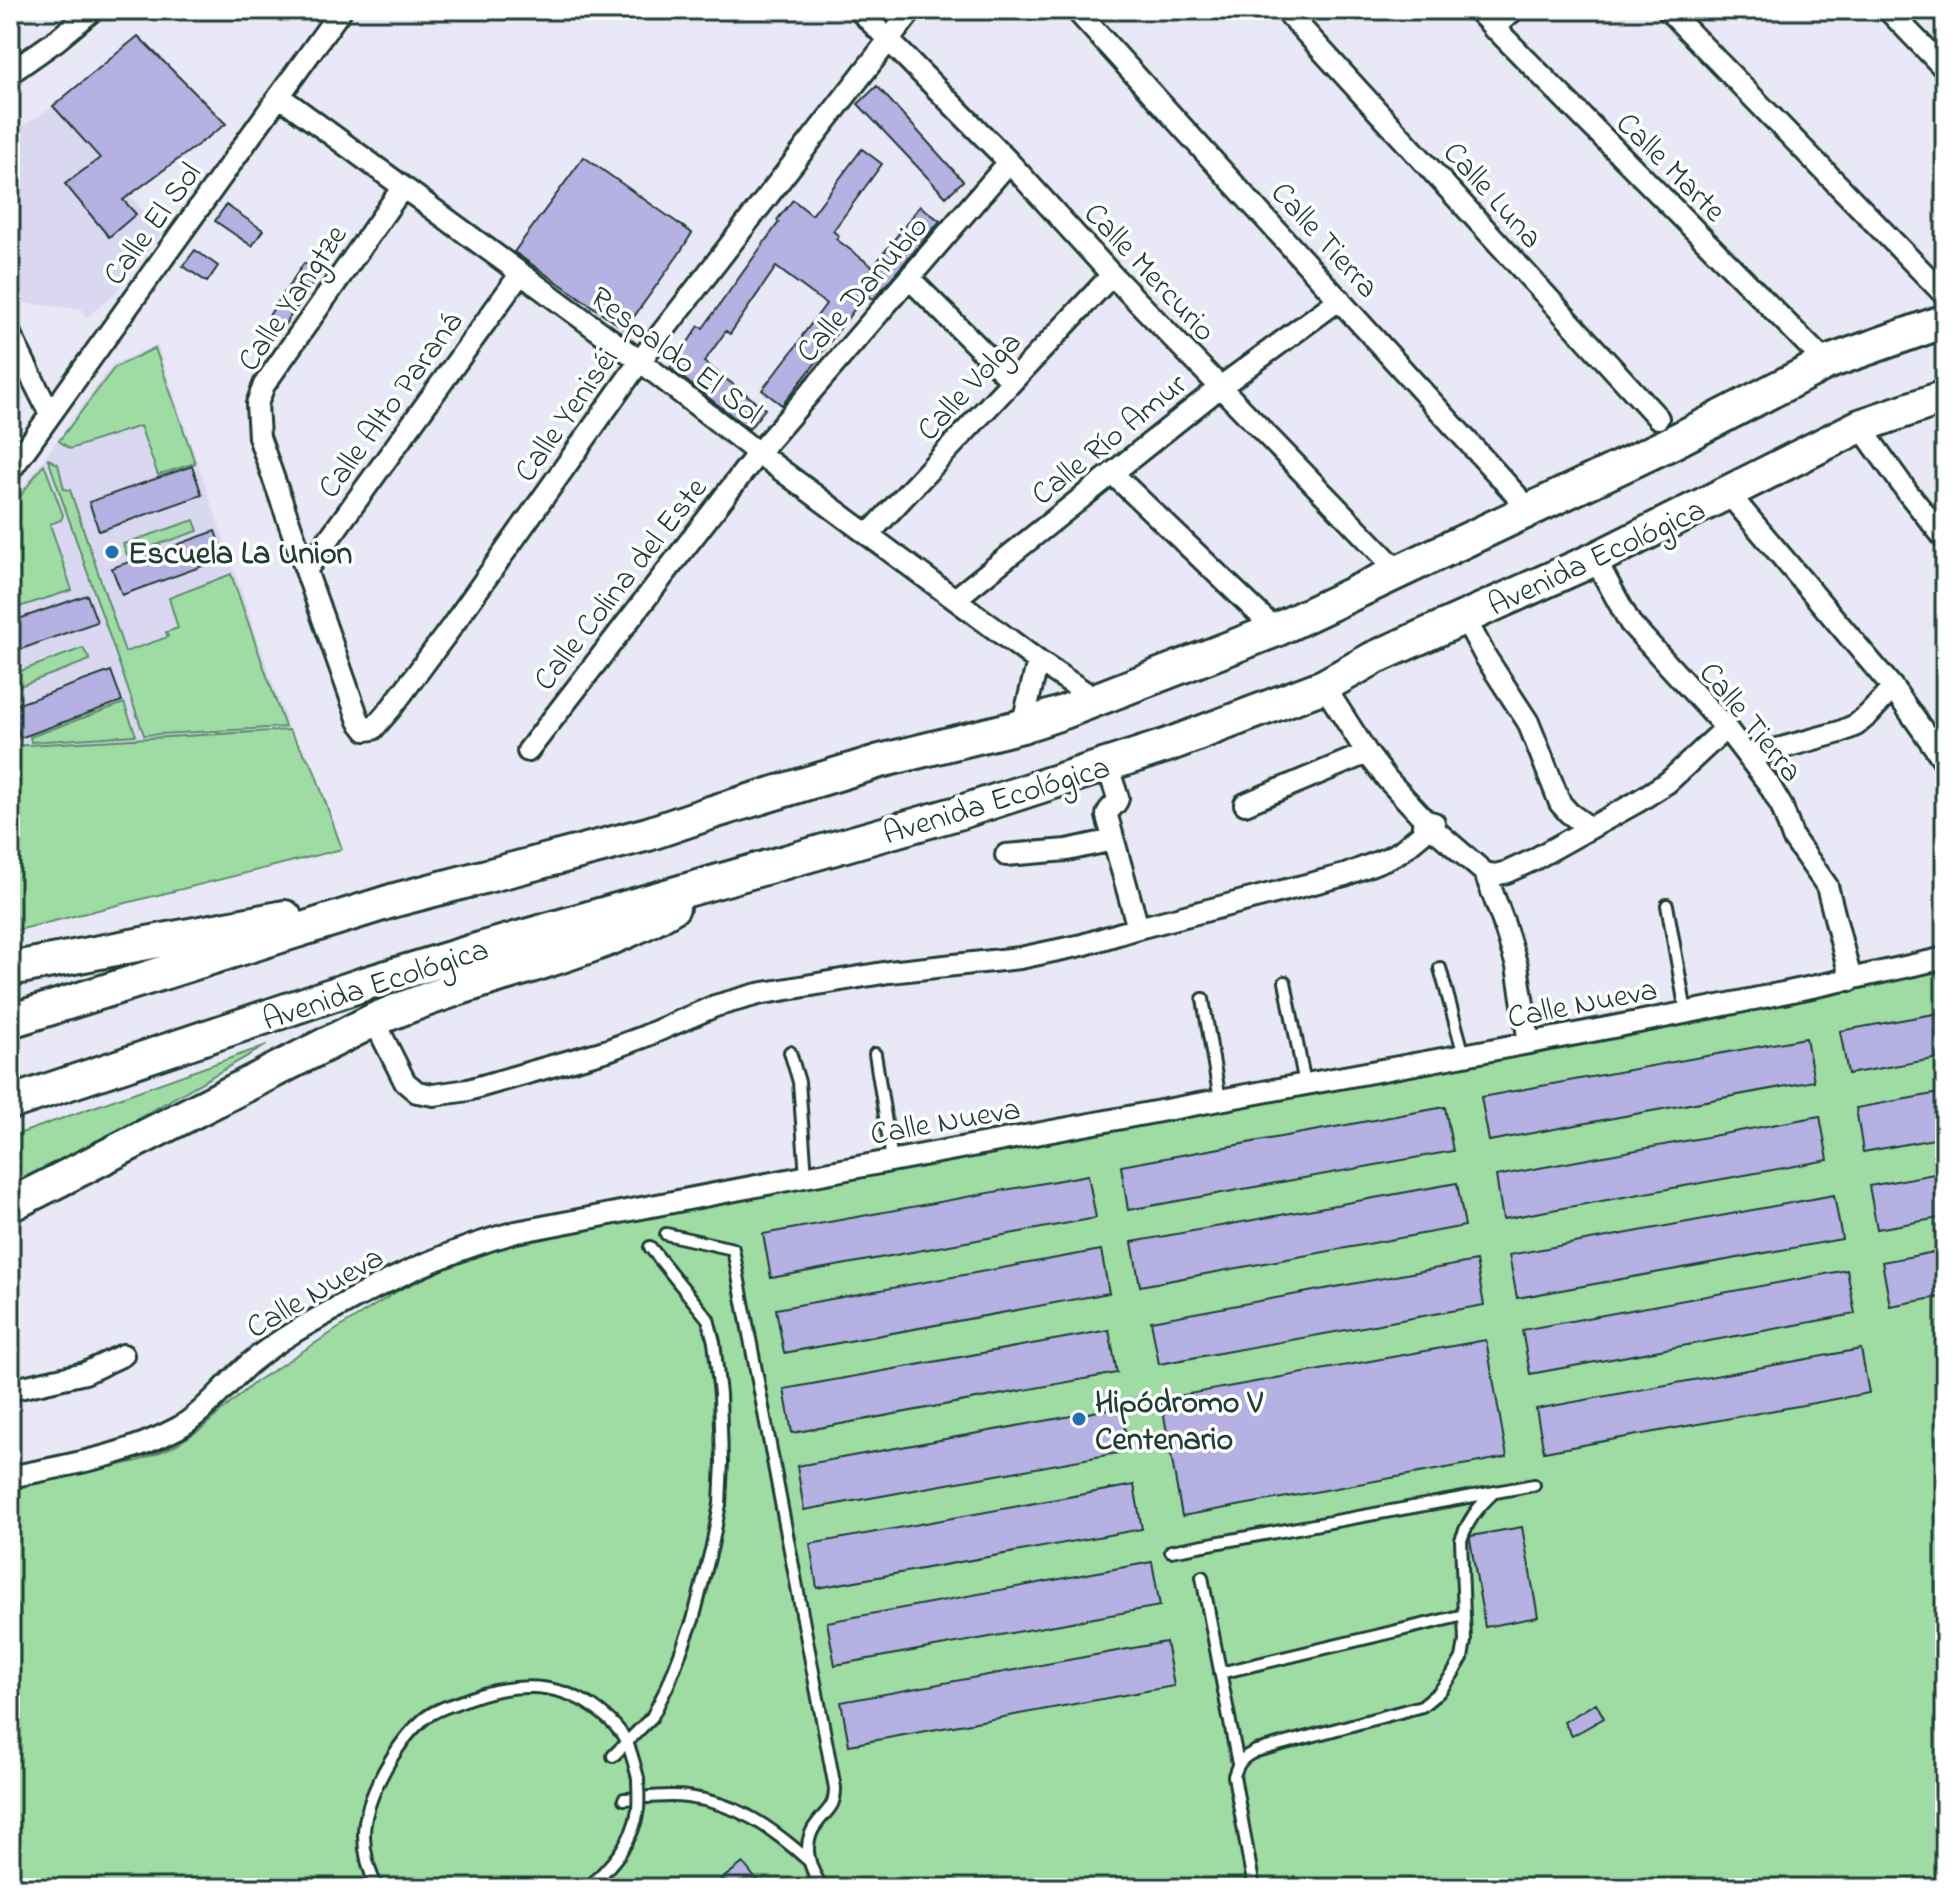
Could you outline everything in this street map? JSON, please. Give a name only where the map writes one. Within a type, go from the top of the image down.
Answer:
[{"type":"main road","name":"Avenida Ecológica","points":[[10,1021],[395,900],[648,834],[880,761],[1022,726],[1097,700],[1276,630],[1400,573],[1669,444],[1943,306]]},
{"type":"main road","name":"Avenida Ecológica","points":[[10,1103],[364,984],[961,812],[1168,745],[1324,686],[1374,658],[1595,559],[1860,426],[1945,397]]},
{"type":"main road","points":[[10,1205],[374,1020],[420,1001],[604,942],[660,915],[711,882]]},
{"type":"main road","points":[[10,969],[279,918],[395,900]]},
{"type":"street","points":[[10,73],[93,10]]},
{"type":"street","name":"Calle El Sol","points":[[10,471],[341,10]]},
{"type":"street","name":"Calle Mercurio","points":[[859,10],[1009,162],[1219,388],[1400,573]]},
{"type":"street","name":"Calle Yeniséi","points":[[359,721],[366,730],[373,729],[392,707],[640,361],[912,10]]},
{"type":"street","name":"Calle Tierra","points":[[1076,10],[1530,510]]},
{"type":"street","name":"Calle Luna","points":[[1285,10],[1658,418]]},
{"type":"street","name":"Calle Marte","points":[[1477,10],[1826,363]]},
{"type":"street","points":[[1493,28],[1514,10]]},
{"type":"street","points":[[1668,10],[1943,306]]},
{"type":"street","points":[[1888,10],[1945,69]]},
{"type":"street","name":"Respaldo El Sol","points":[[279,96],[640,361],[758,453],[1038,661],[1097,700]]},
{"type":"street","name":"Calle Danubio","points":[[758,453],[1009,162]]},
{"type":"street","name":"Calle Yangtze","points":[[359,721],[259,437],[257,404],[264,385],[403,187]]},
{"type":"street","name":"Calle Alto Paraná","points":[[307,569],[521,273]]},
{"type":"street","name":"Calle Volga","points":[[868,535],[1112,275]]},
{"type":"street","points":[[909,278],[1012,381]]},
{"type":"street","name":"Calle Río Amur","points":[[955,599],[1219,388],[1340,299]]},
{"type":"street","points":[[10,334],[50,414]]},
{"type":"street","points":[[1860,426],[1945,539]]},
{"type":"street","name":"Calle Colina del Este","points":[[528,751],[758,453]]},
{"type":"street","points":[[1112,473],[1276,630]]},
{"type":"street","points":[[1728,493],[1893,688],[1945,762]]},
{"type":"street","name":"Calle Tierra","points":[[1595,559],[1630,623],[1726,728],[1782,807],[1793,838],[1827,886],[1851,980]]},
{"type":"street","points":[[1465,618],[1485,656],[1528,722],[1560,803],[1590,828]]},
{"type":"street","points":[[1022,726],[1038,661]]},
{"type":"street","points":[[1324,686],[1367,753],[1428,828],[1485,873],[1495,875],[1531,861],[1668,782],[1726,728]]},
{"type":"street","points":[[1748,757],[1856,725],[1893,688]]},
{"type":"street","points":[[1245,804],[1367,753]]},
{"type":"street","points":[[1107,765],[1118,798],[1107,814],[1138,928]]},
{"type":"street","points":[[374,1020],[405,1082],[417,1092],[434,1095],[468,1090],[608,1050],[715,1006],[758,994],[889,972],[1020,958],[1082,945],[1345,875],[1401,851],[1428,828]]},
{"type":"street","points":[[1006,855],[1067,850],[1113,840]]},
{"type":"street","points":[[1485,873],[1517,966],[1529,1043]]},
{"type":"street","name":"Calle Nueva","points":[[10,1477],[141,1446],[182,1426],[250,1363],[325,1314],[413,1268],[516,1232],[1529,1043],[1851,980],[1945,958]]},
{"type":"street","points":[[10,1390],[85,1373],[123,1355]]},
{"type":"lane","points":[[1667,905],[1686,1012]]},
{"type":"lane","points":[[1440,968],[1464,1055]]},
{"type":"lane","points":[[1285,982],[1305,1084]]},
{"type":"lane","points":[[1203,999],[1220,1100]]},
{"type":"lane","points":[[790,1052],[799,1082],[806,1176]]},
{"type":"lane","points":[[875,1054],[892,1160]]},
{"type":"lane","points":[[666,1234],[733,1249],[835,1788],[835,1800],[811,1833],[808,1860],[813,1875],[823,1888]]},
{"type":"lane","points":[[613,1756],[652,1717],[693,1620],[717,1518],[722,1462],[720,1394],[708,1319],[650,1247]]},
{"type":"lane","points":[[1171,1551],[1534,1485]]},
{"type":"lane","points":[[1254,1888],[1234,1776],[1238,1764],[1256,1751],[1422,1706],[1439,1692],[1462,1658],[1465,1641],[1461,1540],[1473,1514],[1493,1493]]},
{"type":"lane","points":[[1202,1577],[1238,1764]]},
{"type":"lane","points":[[1220,1673],[1464,1615]]},
{"type":"lane","points":[[377,1888],[368,1869],[364,1833],[372,1798],[398,1747],[427,1716],[482,1694],[511,1688],[546,1687],[579,1697],[607,1717],[627,1742],[638,1778],[638,1812],[626,1845],[588,1888]]},
{"type":"lane","points":[[624,1799],[685,1796],[725,1804],[762,1823],[808,1860]]},
{"type":"shaded area","points":[[53,106],[162,233],[114,294],[86,318],[82,309],[22,303],[16,309],[10,297],[10,135]]},
{"type":"shaded area","points":[[157,344],[289,730],[10,746],[10,505],[112,365]]},
{"type":"green space","points":[[155,348],[195,463],[158,475],[140,426],[70,449],[59,441],[115,367]]},
{"type":"green space","points":[[48,459],[58,464],[64,489],[70,490],[125,652],[168,637],[166,632],[178,628],[169,598],[231,574],[285,727],[144,735]]},
{"type":"green space","points":[[44,464],[63,515],[61,520],[50,524],[72,590],[19,607],[10,579],[10,510]]},
{"type":"green space","points":[[194,520],[198,531],[127,555],[123,544]]},
{"type":"green space","points":[[83,648],[90,660],[20,686],[15,673]]},
{"type":"green space","points":[[124,703],[136,735],[31,742],[30,737]]},
{"type":"green space","points":[[289,730],[313,767],[342,849],[10,932],[10,746]]},
{"type":"green space","name":"Hipódromo V Centenario","points":[[1945,968],[1945,1888],[17,1888],[10,1857],[10,1489],[138,1461],[172,1447],[201,1429],[255,1382],[401,1289],[489,1249]]},
{"type":"green space","points":[[267,1045],[18,1187],[10,1190],[10,1137]]},
{"type":"building","points":[[138,36],[226,124],[123,200],[136,214],[109,237],[65,184],[100,158],[53,106]]},
{"type":"building","points":[[877,86],[963,181],[946,197],[858,104]]},
{"type":"building","points":[[862,149],[882,164],[833,231],[839,236],[836,239],[873,267],[920,206],[940,221],[873,300],[866,294],[782,405],[762,390],[826,304],[776,267],[730,334],[726,331],[704,362],[765,409],[749,429],[670,368],[699,326],[703,328],[793,200],[812,215]]},
{"type":"building","points":[[584,157],[692,233],[625,329],[514,252]]},
{"type":"building","points":[[226,205],[263,230],[252,246],[215,221]]},
{"type":"building","points":[[195,250],[218,266],[207,282],[183,266]]},
{"type":"building","points":[[304,263],[320,273],[283,327],[268,317]]},
{"type":"building","points":[[192,466],[202,495],[99,531],[89,502]]},
{"type":"building","points":[[215,531],[225,558],[122,595],[112,568]]},
{"type":"building","points":[[87,595],[97,622],[10,653],[10,622]]},
{"type":"building","points":[[111,671],[122,701],[20,738],[10,707]]},
{"type":"building","points":[[1945,1012],[1945,1057],[1848,1074],[1840,1031]]},
{"type":"building","points":[[1806,1038],[1814,1081],[1489,1141],[1481,1097]]},
{"type":"building","points":[[1945,1092],[1945,1137],[1863,1152],[1856,1108]]},
{"type":"building","points":[[1445,1107],[1453,1151],[1128,1210],[1121,1166]]},
{"type":"building","points":[[1820,1116],[1828,1160],[1503,1219],[1496,1176]]},
{"type":"building","points":[[1945,1172],[1945,1217],[1877,1229],[1869,1186]]},
{"type":"building","points":[[1088,1175],[1096,1218],[771,1278],[763,1234]]},
{"type":"building","points":[[1457,1183],[1465,1226],[1140,1286],[1132,1242]]},
{"type":"building","points":[[1834,1195],[1842,1239],[1517,1298],[1509,1255]]},
{"type":"building","points":[[1101,1250],[1109,1293],[784,1353],[776,1309]]},
{"type":"building","points":[[1945,1250],[1945,1296],[1890,1306],[1882,1262]]},
{"type":"building","points":[[1476,1261],[1484,1305],[1159,1364],[1151,1321]]},
{"type":"building","points":[[1847,1270],[1855,1314],[1530,1374],[1522,1330]]},
{"type":"building","points":[[1109,1330],[1117,1373],[792,1433],[784,1389]]},
{"type":"building","points":[[1486,1340],[1507,1457],[1182,1516],[1161,1399]]},
{"type":"building","points":[[1861,1349],[1869,1393],[1544,1452],[1536,1409]]},
{"type":"building","points":[[1121,1407],[1129,1451],[804,1510],[797,1466]]},
{"type":"building","points":[[1134,1485],[1142,1529],[817,1588],[810,1544]]},
{"type":"building","points":[[1522,1527],[1538,1617],[1485,1627],[1471,1536]]},
{"type":"building","points":[[1152,1562],[1160,1606],[835,1665],[827,1622]]},
{"type":"building","points":[[1166,1642],[1174,1686],[849,1745],[841,1702]]},
{"type":"building","points":[[1596,1703],[1604,1718],[1572,1736],[1564,1722]]},
{"type":"building","points":[[743,1863],[763,1888],[710,1888]]},
{"type":"place","name":"Escuela La Union","points":[[112,552]]},
{"type":"place","name":"Hipódromo V Centenario","points":[[1079,1419]]}]
